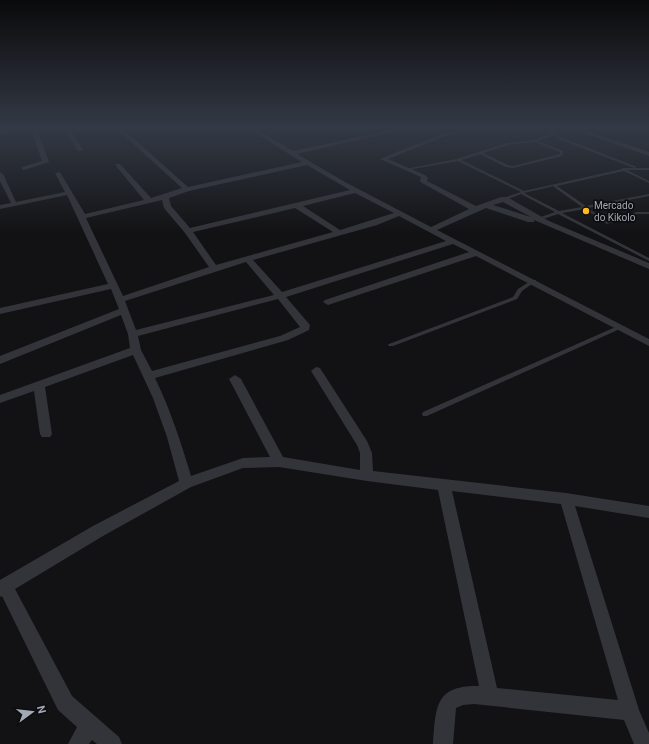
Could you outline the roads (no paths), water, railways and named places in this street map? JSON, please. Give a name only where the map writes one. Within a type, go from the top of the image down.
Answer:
[{"type":"street","points":[[24,168],[40,164]]},
{"type":"street","points":[[118,164],[149,201]]},
{"type":"street","points":[[159,164],[187,189]]},
{"type":"street","points":[[82,217],[165,197],[187,189],[304,164]]},
{"type":"street","points":[[308,164],[399,214],[432,229],[475,253],[534,280],[649,343]]},
{"type":"street","points":[[393,164],[423,176],[425,178],[423,181],[424,182],[475,209]]},
{"type":"street","points":[[58,173],[82,217],[120,300],[133,334],[136,350],[159,398],[173,437],[186,483]]},
{"type":"street","points":[[0,174],[13,200]]},
{"type":"street","points":[[188,231],[356,191]]},
{"type":"street","points":[[0,207],[69,193]]},
{"type":"street","points":[[165,197],[168,206],[214,268]]},
{"type":"street","points":[[432,229],[475,209],[504,199],[542,221]]},
{"type":"street","points":[[486,205],[542,221],[649,266]]},
{"type":"street","points":[[298,206],[339,233]]},
{"type":"street","points":[[120,300],[214,268],[248,260],[399,214]]},
{"type":"street","points":[[133,334],[280,296],[453,241]]},
{"type":"street","points":[[328,302],[475,253]]},
{"type":"street","points":[[148,376],[284,338],[305,328],[305,325],[248,260]]},
{"type":"street","points":[[0,311],[113,286]]},
{"type":"street","points":[[0,360],[123,311]]},
{"type":"street","points":[[0,399],[136,350]]},
{"type":"street","points":[[316,371],[363,444],[366,453],[367,476]]},
{"type":"street","points":[[235,379],[279,462]]},
{"type":"street","points":[[39,386],[46,434]]},
{"type":"street","points":[[112,744],[65,703],[2,587],[98,531],[186,483],[243,463],[279,462],[367,476],[566,499],[649,512]]},
{"type":"street","points":[[444,485],[490,696]]},
{"type":"street","points":[[566,499],[630,710],[644,744]]},
{"type":"street","points":[[442,744],[446,709],[450,700],[455,696],[490,696],[630,710]]},
{"type":"street","points":[[78,744],[90,725]]},
{"type":"lane","points":[[407,170],[439,164]]},
{"type":"lane","points":[[465,164],[649,260]]},
{"type":"lane","points":[[502,164],[507,166],[513,166],[523,164]]},
{"type":"lane","points":[[625,164],[636,168]]},
{"type":"lane","points":[[504,199],[522,193],[623,169],[649,169]]},
{"type":"lane","points":[[623,169],[649,182]]},
{"type":"lane","points":[[555,186],[608,222],[637,213],[649,213]]},
{"type":"lane","points":[[542,221],[557,213],[649,194]]},
{"type":"lane","points":[[391,345],[515,298],[520,290],[534,280]]},
{"type":"lane","points":[[425,414],[620,327]]},
{"type":"place","name":"Mercado do Kikolo","points":[[586,211]]}]
